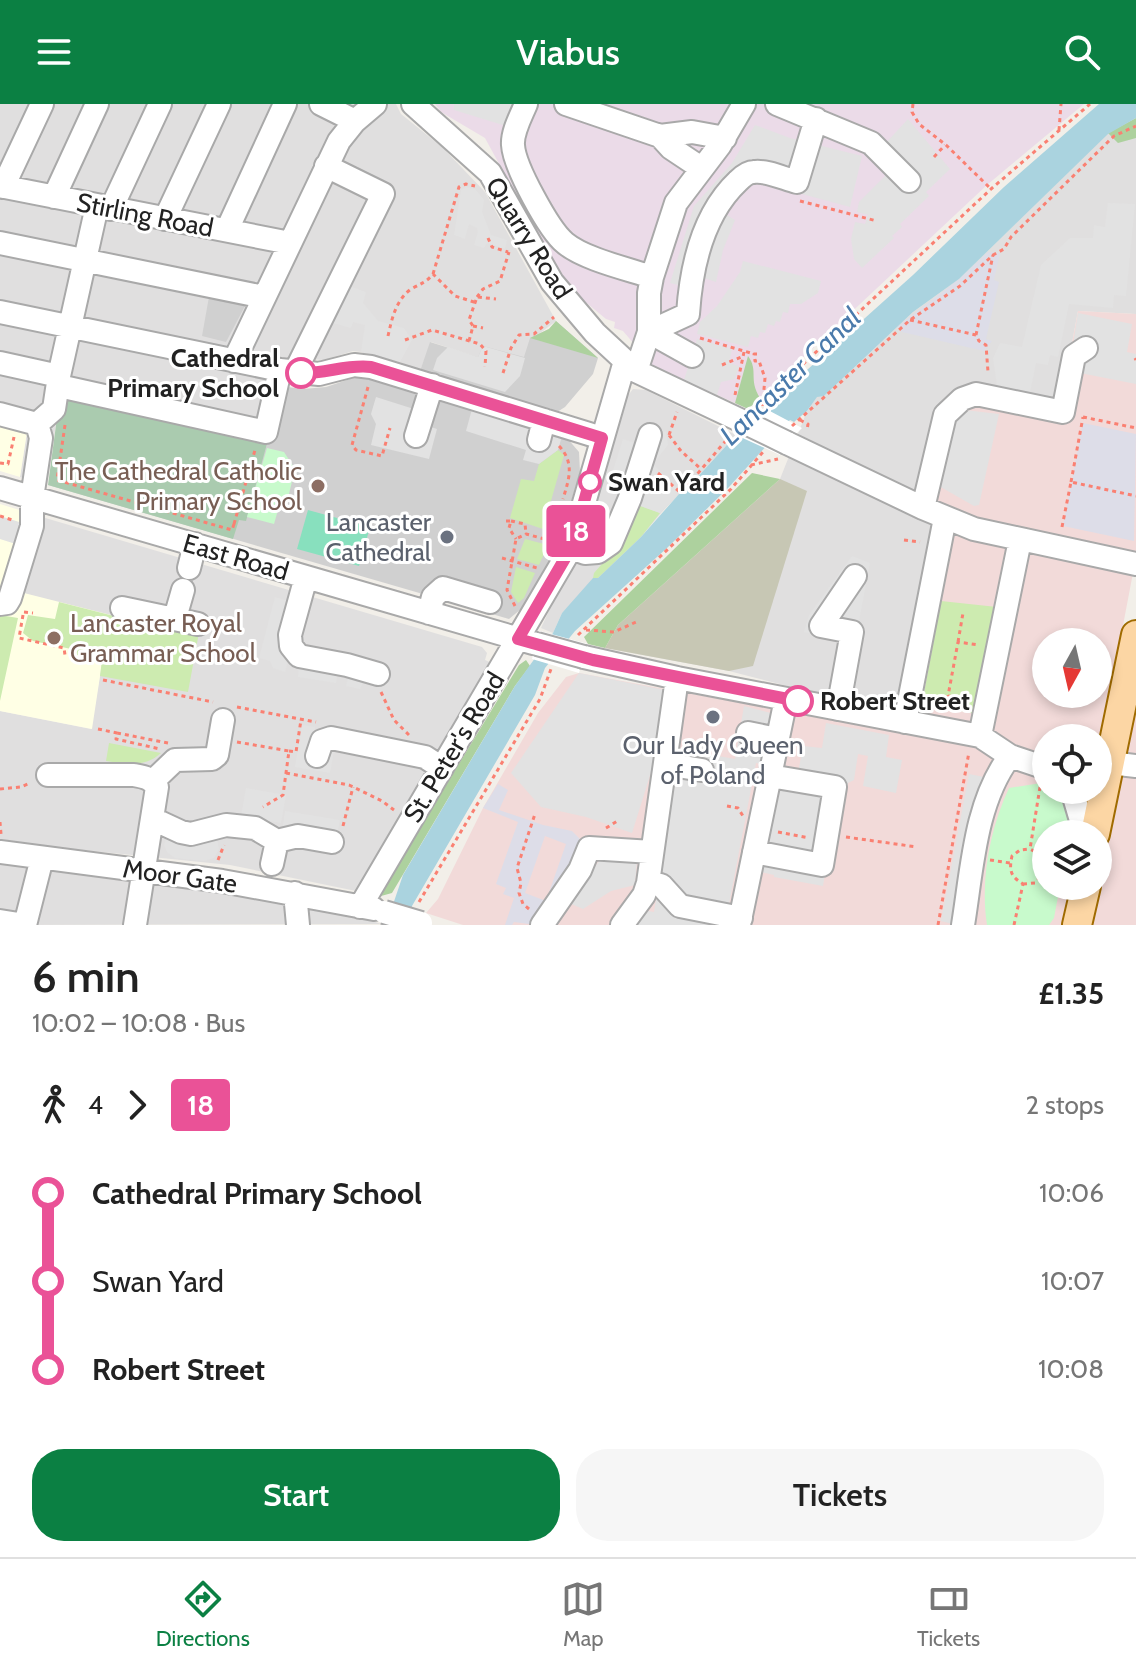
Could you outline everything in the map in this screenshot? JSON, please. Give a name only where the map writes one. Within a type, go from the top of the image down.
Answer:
[{"type":"main road","points":[[1099,820],[1115,765],[1135,643]]},
{"type":"main road","points":[[1077,925],[1083,900]]},
{"type":"street","points":[[2,187],[42,104]]},
{"type":"street","points":[[54,197],[97,104]]},
{"type":"street","points":[[18,419],[54,409],[83,260],[104,207],[160,104]]},
{"type":"street","points":[[165,219],[219,104]]},
{"type":"street","points":[[227,230],[285,104]]},
{"type":"street","points":[[321,104],[355,121]]},
{"type":"street","points":[[234,361],[339,141],[355,121],[375,104]]},
{"type":"street","name":"Quarry Road","points":[[413,104],[477,159],[502,191],[552,282],[571,306],[631,366],[743,419],[793,437],[945,518],[974,529],[1136,564]]},
{"type":"street","points":[[526,104],[513,145],[533,195],[554,231],[567,245],[587,255],[652,277]]},
{"type":"street","points":[[566,104],[660,136],[692,132],[725,138]]},
{"type":"street","name":"St. Peter's Road","points":[[371,913],[433,763],[528,642],[571,548],[602,438],[631,366],[649,332],[652,277],[676,203],[725,138],[744,104]]},
{"type":"street","points":[[777,104],[871,143],[909,181]]},
{"type":"street","points":[[691,335],[692,278],[715,209],[730,188],[744,175],[754,171],[797,182],[816,119]]},
{"type":"street","points":[[660,136],[671,148],[701,168]]},
{"type":"street","points":[[0,363],[59,381],[266,432],[288,371],[383,194],[326,166]]},
{"type":"street","name":"Stirling Road","points":[[2,187],[290,243]]},
{"type":"street","points":[[0,243],[264,297]]},
{"type":"street","points":[[0,312],[288,371],[319,374],[354,365],[374,368],[432,385],[547,435],[602,438]]},
{"type":"street","points":[[649,332],[691,335]]},
{"type":"street","points":[[649,332],[691,335]]},
{"type":"street","points":[[923,508],[945,415],[962,399],[976,394],[1073,414],[1074,356],[1086,348]]},
{"type":"street","points":[[416,436],[432,385]]},
{"type":"street","points":[[0,604],[7,603],[10,598],[32,526],[32,498],[41,438],[18,419]]},
{"type":"street","points":[[571,548],[585,553],[598,552],[611,543],[644,459],[660,435]]},
{"type":"street","name":"East Road","points":[[0,488],[528,642],[579,647],[677,678],[976,735]]},
{"type":"street","points":[[905,722],[945,518]]},
{"type":"street","points":[[1020,540],[976,735],[1032,769]]},
{"type":"street","points":[[175,618],[195,544]]},
{"type":"street","points":[[838,709],[852,632],[821,626],[855,576]]},
{"type":"street","points":[[306,577],[290,635],[291,646],[299,656],[378,674]]},
{"type":"street","points":[[429,613],[433,597],[443,588],[490,602]]},
{"type":"street","points":[[122,608],[198,624]]},
{"type":"street","points":[[622,925],[638,904],[648,883],[677,678]]},
{"type":"street","points":[[648,883],[661,885],[680,906],[740,921],[786,699]]},
{"type":"street","points":[[153,781],[182,760],[212,759],[217,755],[222,721]]},
{"type":"street","points":[[748,733],[777,739]]},
{"type":"street","points":[[317,756],[322,741],[331,738],[433,763]]},
{"type":"street","points":[[963,925],[987,797],[1010,756]]},
{"type":"street","points":[[665,764],[702,770]]},
{"type":"street","points":[[48,775],[134,775],[153,781]]},
{"type":"street","points":[[754,852],[822,865],[836,779],[770,776]]},
{"type":"street","points":[[135,925],[157,795],[153,781]]},
{"type":"street","points":[[153,819],[191,834],[226,825],[255,828],[277,841],[298,836],[332,842]]},
{"type":"street","points":[[272,864],[277,841]]},
{"type":"street","points":[[542,924],[585,861],[589,848],[652,852]]},
{"type":"street","name":"Moor Gate","points":[[0,852],[208,879],[295,893],[371,913],[422,918]]},
{"type":"street","points":[[0,921],[25,925],[42,858]]},
{"type":"street","points":[[295,893],[298,925]]},
{"type":"path","points":[[913,104],[911,114],[919,124],[946,145],[991,189]]},
{"type":"path","points":[[1059,130],[1061,104]]},
{"type":"path","points":[[644,459],[681,493],[743,419],[991,189],[1090,104]]},
{"type":"path","points":[[793,437],[808,429],[808,424],[800,420],[910,320],[960,286],[993,255],[1004,249],[1011,237],[1114,136],[1136,126]]},
{"type":"path","points":[[934,157],[946,145]]},
{"type":"path","points":[[388,336],[398,304],[407,292],[427,282],[433,274],[459,187],[466,184],[476,186],[483,195],[502,191]]},
{"type":"path","points":[[798,201],[877,221]]},
{"type":"path","points":[[483,328],[473,326],[469,320],[483,289],[500,281],[509,252]]},
{"type":"path","points":[[988,372],[986,345],[976,335],[993,255]]},
{"type":"path","points":[[433,274],[455,296],[476,300],[496,299]]},
{"type":"path","points":[[503,373],[519,335],[534,334],[571,306]]},
{"type":"path","points":[[910,320],[976,335]]},
{"type":"path","points":[[469,341],[473,326]]},
{"type":"path","points":[[405,340],[432,330],[480,344],[486,351],[485,367]]},
{"type":"path","points":[[691,335],[734,347],[744,354]]},
{"type":"path","points":[[743,419],[744,354]]},
{"type":"path","points":[[722,365],[744,354],[755,354],[755,361],[760,361],[765,378],[763,402],[743,419]]},
{"type":"path","points":[[374,368],[352,445],[356,450],[382,456],[390,428]]},
{"type":"path","points":[[674,421],[676,414]]},
{"type":"path","points":[[1061,534],[1071,482],[1073,414],[1136,428]]},
{"type":"path","points":[[66,418],[57,480],[232,530],[258,441]]},
{"type":"path","points":[[0,463],[8,464],[18,419]]},
{"type":"path","points":[[547,435],[566,453],[571,470],[561,510]]},
{"type":"path","points":[[660,435],[701,469]]},
{"type":"path","points":[[579,647],[586,630],[731,489],[751,465]]},
{"type":"path","points":[[1071,482],[1136,496]]},
{"type":"path","points":[[515,606],[507,590],[516,539],[509,528],[509,521],[525,524],[526,534]]},
{"type":"path","points":[[1051,525],[1063,526]]},
{"type":"path","points":[[516,539],[526,534],[571,548]]},
{"type":"path","points":[[904,540],[921,542]]},
{"type":"path","points":[[502,558],[540,569]]},
{"type":"path","points":[[24,612],[19,638],[64,648],[65,655]]},
{"type":"path","points":[[963,613],[948,696],[967,699]]},
{"type":"path","points":[[586,630],[614,632],[636,622]]},
{"type":"path","points":[[958,642],[998,647]]},
{"type":"path","points":[[422,918],[540,699],[550,670],[558,659]]},
{"type":"path","points":[[378,674],[381,695],[394,720],[433,763]]},
{"type":"path","points":[[103,680],[222,721],[268,747],[296,752],[301,720],[222,721]]},
{"type":"path","points":[[98,729],[190,748],[182,760],[166,751],[116,739],[117,733]]},
{"type":"path","points":[[938,925],[949,854],[976,735]]},
{"type":"path","points":[[267,755],[268,747]]},
{"type":"path","points":[[263,807],[283,795],[289,751]]},
{"type":"path","points":[[285,773],[353,787],[412,819]]},
{"type":"path","points":[[0,789],[21,787],[48,775]]},
{"type":"path","points":[[332,842],[340,836],[353,787]]},
{"type":"path","points":[[1032,883],[1023,884],[1009,871],[1012,856],[1020,850],[1030,849],[1039,804]]},
{"type":"path","points":[[727,806],[738,808],[745,819]]},
{"type":"path","points":[[535,814],[517,868],[523,904],[542,924]]},
{"type":"path","points":[[208,879],[211,867],[223,850],[226,825]]},
{"type":"path","points":[[1014,925],[1023,884]]},
{"type":"shaded area","points":[[0,104],[396,104],[401,114],[442,147],[485,192],[556,321],[535,337],[525,358],[478,357],[431,342],[420,371],[400,362],[353,351],[324,360],[305,359],[280,386],[269,436],[60,396],[47,485],[20,477],[27,432],[0,427]]},
{"type":"shaded area","points":[[435,104],[1084,104],[987,185],[748,409],[652,365],[623,331],[614,328],[615,322],[606,319],[583,300],[555,267],[485,138],[441,112]]},
{"type":"shaded area","points":[[454,104],[516,104],[506,126],[454,110]]},
{"type":"shaded area","points":[[1136,118],[1136,314],[1078,311],[1060,407],[936,524],[898,714],[729,671],[605,648],[780,479],[807,411],[817,396],[824,396],[913,312],[959,279],[1108,133]]},
{"type":"shaded area","points":[[908,119],[950,169],[926,192],[929,196],[900,224],[902,227],[892,236],[894,238],[862,268],[854,259],[851,239],[855,222],[865,224],[868,215],[857,212],[859,202],[887,174],[883,146]]},
{"type":"shaded area","points":[[755,125],[790,138],[862,156],[850,207],[776,187],[777,182],[753,179],[725,214],[735,220],[723,250],[716,282],[704,278],[682,286],[670,283],[694,206],[732,163]]},
{"type":"shaded area","points":[[466,187],[475,189],[484,200],[482,212],[491,235],[507,240],[505,249],[487,243],[484,248],[474,245],[478,232],[469,224],[465,239],[454,235],[461,190]]},
{"type":"shaded area","points":[[1108,203],[1135,204],[1126,296],[1114,295],[1113,308],[1069,304],[1058,357],[1050,355],[1048,365],[1036,363],[1029,397],[998,392],[993,358],[1000,343],[1022,347],[1041,265],[1070,238],[1093,238],[1094,225],[1105,227]]},
{"type":"shaded area","points":[[988,252],[1000,253],[994,280],[999,282],[986,339],[992,341],[984,351],[902,332],[897,327],[959,279]]},
{"type":"shaded area","points":[[743,261],[821,281],[818,293],[801,304],[790,304],[788,313],[783,312],[780,322],[776,321],[774,326],[768,324],[765,333],[760,332],[758,338],[751,336],[748,347],[697,334],[700,322],[717,306],[740,272]]},
{"type":"shaded area","points":[[344,284],[366,292],[363,303],[378,321],[404,328],[412,340],[400,362],[361,352],[365,325],[353,322],[351,328],[325,321]]},
{"type":"shaded area","points":[[210,291],[246,300],[226,342],[202,336]]},
{"type":"shaded area","points":[[1078,311],[1136,314],[1136,557],[1112,683],[1112,628],[1032,628],[1032,708],[1107,708],[1104,724],[1032,724],[1032,804],[1089,804],[1086,820],[1032,820],[1032,900],[1070,900],[1066,925],[463,925],[426,913],[438,899],[483,808],[538,713],[566,677],[579,673],[914,735],[955,514],[933,504],[956,410],[977,399],[1058,417]]},
{"type":"shaded area","points":[[1078,313],[1132,324],[1127,352],[1136,354],[1136,384],[1075,372],[1074,338]]},
{"type":"shaded area","points":[[556,321],[598,358],[593,374],[565,407],[554,414],[420,371],[430,342],[478,357],[483,346],[524,357],[530,338],[549,329]]},
{"type":"shaded area","points":[[697,339],[732,349],[729,363],[739,366],[735,379],[721,382],[717,395],[684,380]]},
{"type":"shaded area","points":[[483,346],[525,358],[520,376],[505,392],[433,370],[437,358],[448,347],[478,357]]},
{"type":"shaded area","points":[[359,376],[567,438],[579,452],[580,472],[561,536],[533,599],[509,619],[48,485],[269,436],[280,386],[303,389],[326,387]]},
{"type":"shaded area","points":[[633,389],[646,390],[736,435],[641,537],[562,613],[553,633],[541,628],[585,533],[626,398]]},
{"type":"shaded area","points":[[60,395],[269,436],[246,521],[239,520],[233,539],[48,485]]},
{"type":"shaded area","points":[[376,397],[417,410],[428,426],[437,429],[429,459],[371,445],[376,424],[371,414]]},
{"type":"shaded area","points":[[472,409],[562,436],[558,450],[539,464],[523,460],[526,450],[466,431]]},
{"type":"shaded area","points":[[965,410],[999,414],[979,505],[974,506],[939,486],[953,423]]},
{"type":"shaded area","points":[[1083,423],[1136,434],[1134,541],[1063,526]]},
{"type":"shaded area","points":[[641,424],[666,432],[668,445],[653,464],[677,488],[679,494],[660,513],[635,504],[623,489],[609,483],[623,439],[635,443]]},
{"type":"shaded area","points":[[0,427],[27,432],[20,477],[0,471]]},
{"type":"shaded area","points":[[780,479],[807,491],[753,666],[729,671],[605,648],[618,625]]},
{"type":"shaded area","name":"Lancaster Royal Grammar School","points":[[0,504],[42,517],[20,592],[115,616],[102,663],[92,729],[0,711]]},
{"type":"shaded area","points":[[0,516],[32,526],[25,547],[0,539]]},
{"type":"shaded area","points":[[42,517],[482,647],[487,653],[485,660],[492,663],[356,891],[230,865],[0,839],[0,711],[91,729],[102,663],[19,592]]},
{"type":"shaded area","points":[[852,556],[870,563],[855,642],[804,632],[809,615]]},
{"type":"shaded area","points":[[275,597],[298,604],[291,646],[368,671],[360,689],[346,686],[349,674],[338,671],[336,683],[298,677],[299,664],[288,660],[285,672],[273,668],[270,661],[259,658]]},
{"type":"shaded area","points":[[1136,669],[1136,925],[1089,925],[1095,900],[1112,900],[1112,820],[1107,820]]},
{"type":"shaded area","points":[[579,673],[665,690],[652,769],[632,833],[586,817],[541,807],[511,773]]},
{"type":"shaded area","points":[[744,706],[771,713],[760,764],[756,763],[725,925],[612,925],[626,907],[654,912],[680,752],[687,752],[689,741],[708,744],[707,754],[735,759]]},
{"type":"shaded area","points":[[826,723],[889,735],[886,757],[902,760],[896,793],[863,786],[868,756],[858,754],[854,780],[848,783],[838,831],[832,830],[823,886],[761,872],[780,770],[798,773],[803,746],[822,748]]},
{"type":"shaded area","points":[[302,725],[315,727],[313,743],[335,746],[330,773],[295,767]]},
{"type":"shaded area","points":[[969,774],[984,777],[956,925],[941,921]]},
{"type":"shaded area","points":[[498,784],[508,790],[499,810],[572,831],[580,839],[578,852],[536,925],[514,922],[505,925],[514,898],[503,894],[506,888],[496,884],[518,822],[483,808]],"holes":[[[545,836],[566,844],[546,901],[525,893]]]},
{"type":"shaded area","points":[[246,788],[286,795],[281,823],[241,816]]},
{"type":"shaded area","points":[[285,811],[340,820],[337,835],[281,840]]},
{"type":"shaded area","points":[[167,836],[217,838],[219,849],[214,858],[204,861],[175,858],[164,845]]},
{"type":"shaded area","points":[[0,848],[363,917],[381,924],[0,925]]},
{"type":"shaded area","points":[[599,861],[637,861],[635,885],[611,891],[583,909],[569,903]]},
{"type":"green space","points":[[1136,118],[1136,138],[1118,143],[1108,133]]},
{"type":"green space","points":[[556,321],[598,358],[530,338],[549,329]]},
{"type":"green space","points":[[748,356],[760,398],[748,409],[735,403]]},
{"type":"green space","points":[[267,448],[284,452],[295,469],[288,498],[280,503],[274,524],[247,517]]},
{"type":"green space","points":[[558,450],[564,455],[543,529],[510,518],[521,479],[534,481],[539,464]]},
{"type":"green space","points":[[752,473],[780,479],[618,625],[605,648],[588,644],[584,637]]},
{"type":"green space","points":[[635,504],[660,513],[641,537],[598,578],[593,578],[623,540]]},
{"type":"green space","points":[[308,510],[370,527],[359,566],[297,549]]},
{"type":"green space","points":[[525,539],[548,545],[539,565],[517,559]]},
{"type":"green space","points":[[516,567],[535,573],[524,598],[518,603],[511,592]]},
{"type":"green space","points":[[941,601],[997,607],[977,714],[922,704]]},
{"type":"green space","points":[[59,602],[114,616],[200,627],[188,692],[100,676],[102,660],[77,655],[76,650],[33,641],[23,633],[28,615],[55,619]]},
{"type":"green space","points":[[0,615],[18,618],[0,701]]},
{"type":"green space","points":[[526,660],[530,666],[515,686],[392,893],[381,896],[519,665]]},
{"type":"green space","points":[[109,743],[161,753],[142,763],[106,761]]},
{"type":"green space","points":[[1032,784],[1032,804],[1066,804],[1070,820],[1032,820],[1032,900],[1057,900],[1054,918],[1049,925],[987,925],[985,890],[988,855],[1009,788]]},
{"type":"water","points":[[1099,104],[1136,104],[1136,118],[1108,134],[959,279],[913,312],[824,396],[817,397],[807,411],[794,422],[790,420],[729,487],[667,548],[575,631],[545,668],[535,695],[412,906],[410,925],[386,925],[403,875],[515,686],[553,633],[562,613],[593,578],[598,578],[641,537],[736,435],[743,433],[769,410],[769,404],[913,275],[1004,187]]},
{"type":"pier","points":[[766,409],[802,428],[780,455],[736,435]]},
{"type":"pier","points":[[540,631],[588,644],[579,673],[532,659]]},
{"type":"bus line","name":"18","points":[[301,373],[319,374],[354,365],[371,367],[602,438],[571,548],[518,639],[593,660],[798,701]]},
{"type":"place","name":"Cathedral Primary School","points":[[301,373]]},
{"type":"place","name":"Swan Yard","points":[[590,482]]},
{"type":"place","name":"The Cathedral Catholic Primary School","points":[[318,486]]},
{"type":"place","name":"Lancaster Cathedral","points":[[447,537]]},
{"type":"place","name":"Lancaster Royal Grammar School","points":[[54,638]]},
{"type":"place","name":"Robert Street","points":[[798,701]]},
{"type":"place","name":"Our Lady Queen of Poland","points":[[713,717]]},
{"type":"water label","name":"Lancaster Canal","points":[[790,376]]}]
